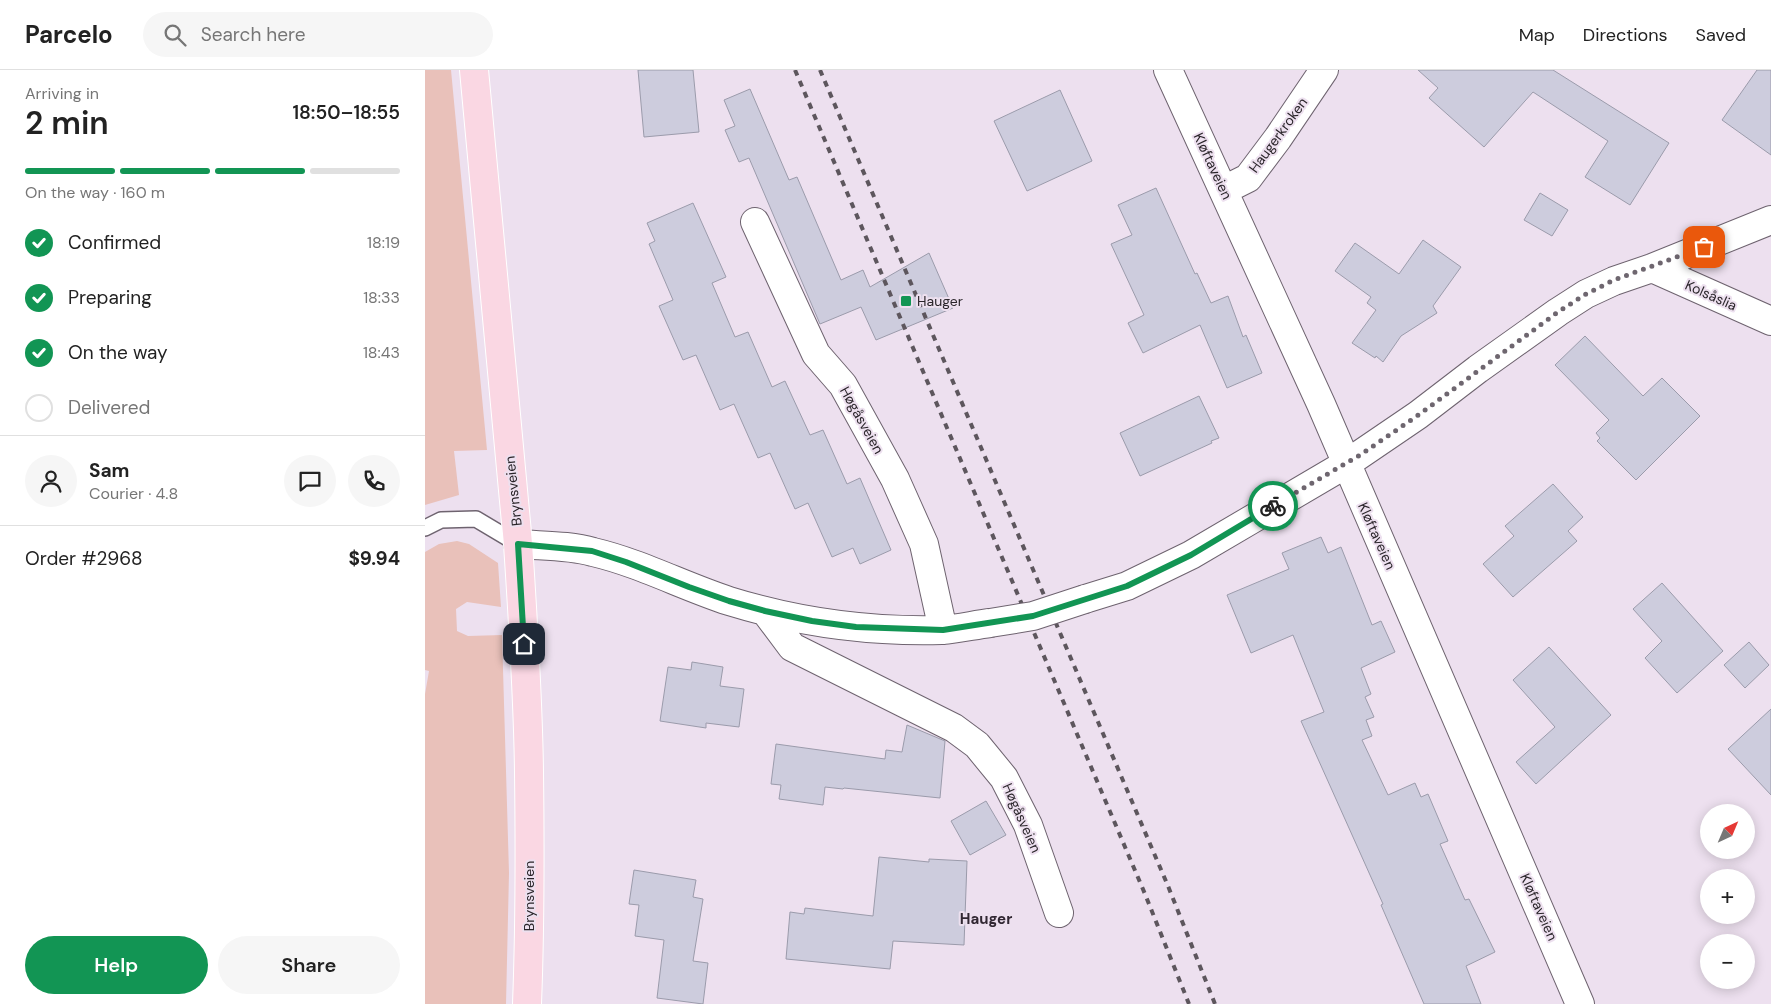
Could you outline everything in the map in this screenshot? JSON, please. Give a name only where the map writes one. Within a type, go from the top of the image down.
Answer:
[{"type":"main road","name":"Brynsveien","points":[[474,70],[518,544],[529,771],[530,918],[527,1004]]},
{"type":"street","name":"Kløftaveien","points":[[1168,70],[1321,404],[1580,1004]]},
{"type":"street","name":"Haugerkroken","points":[[1224,190],[1248,178],[1278,138],[1324,70]]},
{"type":"street","points":[[518,544],[592,551],[626,562],[689,587],[765,611],[812,621],[856,627],[943,630],[1033,616],[1127,586],[1173,564],[1346,464],[1417,416],[1478,370],[1586,294],[1614,280],[1652,268],[1771,220]]},
{"type":"street","name":"Høgåsveien","points":[[755,222],[816,354],[843,385],[895,479],[924,544],[943,630]]},
{"type":"street","name":"Kolsåslia","points":[[1652,268],[1771,321]]},
{"type":"street","name":"Høgåsveien","points":[[765,611],[792,647],[954,728],[977,746],[1004,778],[1028,825],[1059,913]]},
{"type":"lane","points":[[425,528],[441,520],[477,519],[518,544]]},
{"type":"shaded area","points":[[425,70],[451,70],[487,450],[454,451],[459,495],[425,505]]},
{"type":"shaded area","points":[[457,541],[469,544],[498,563],[501,607],[467,602],[456,609],[457,631],[468,636],[502,635],[509,873],[506,1004],[425,1004],[425,694],[429,671],[425,670],[425,552],[439,544]]},
{"type":"building","points":[[638,70],[693,70],[699,132],[644,137]]},
{"type":"building","points":[[1418,70],[1553,70],[1669,143],[1630,205],[1585,177],[1608,141],[1533,92],[1484,147],[1429,98],[1438,88]]},
{"type":"building","points":[[1757,70],[1771,70],[1771,155],[1722,120]]},
{"type":"building","points":[[750,89],[789,180],[797,177],[841,280],[863,270],[870,287],[929,253],[953,308],[876,340],[861,307],[820,324],[749,158],[739,162],[725,130],[735,126],[724,100]]},
{"type":"building","points":[[1060,90],[1092,161],[1027,191],[994,121]]},
{"type":"building","points":[[1156,188],[1195,274],[1197,273],[1211,303],[1228,296],[1243,337],[1246,335],[1262,373],[1227,388],[1200,325],[1143,353],[1128,323],[1144,315],[1111,244],[1132,235],[1118,205]]},
{"type":"building","points":[[1540,193],[1568,210],[1552,236],[1524,220]]},
{"type":"building","points":[[693,203],[726,277],[712,283],[735,337],[748,332],[772,387],[785,381],[810,435],[823,430],[847,484],[860,478],[891,550],[860,564],[853,548],[832,557],[808,503],[795,509],[770,453],[758,458],[734,404],[720,410],[696,355],[683,360],[659,306],[673,300],[649,244],[655,241],[647,223]]},
{"type":"building","points":[[1423,240],[1461,267],[1433,306],[1437,313],[1401,336],[1383,362],[1352,343],[1376,310],[1367,303],[1371,297],[1335,271],[1355,243],[1399,274]]},
{"type":"building","points":[[1585,336],[1643,396],[1662,378],[1700,416],[1636,480],[1597,441],[1600,438],[1596,433],[1609,420],[1555,365]]},
{"type":"building","points":[[1199,396],[1219,438],[1140,476],[1120,433]]},
{"type":"building","points":[[1553,484],[1583,517],[1568,531],[1577,541],[1513,597],[1483,564],[1514,536],[1505,526]]},
{"type":"building","points":[[1321,537],[1328,553],[1341,547],[1372,625],[1381,621],[1395,652],[1361,668],[1371,694],[1365,697],[1374,717],[1366,720],[1372,736],[1362,740],[1388,795],[1415,783],[1421,797],[1428,794],[1448,841],[1440,844],[1465,900],[1469,899],[1495,952],[1466,966],[1481,1004],[1424,1004],[1381,905],[1383,904],[1301,721],[1324,712],[1293,635],[1251,653],[1227,595],[1289,569],[1282,553]]},
{"type":"building","points":[[1662,583],[1723,651],[1677,693],[1645,658],[1662,641],[1633,609]]},
{"type":"building","points":[[1749,642],[1769,665],[1745,688],[1724,665]]},
{"type":"building","points":[[1549,647],[1611,715],[1536,784],[1516,762],[1555,727],[1513,680]]},
{"type":"building","points":[[692,662],[723,667],[720,686],[744,689],[739,727],[706,723],[706,728],[660,721],[668,667],[691,670]]},
{"type":"building","points":[[1771,709],[1771,795],[1728,749]]},
{"type":"building","points":[[907,725],[945,741],[940,798],[825,787],[823,805],[779,799],[781,785],[771,784],[776,744],[885,759],[886,750],[902,752]]},
{"type":"building","points":[[986,801],[1006,835],[970,855],[951,821]]},
{"type":"building","points":[[879,857],[929,862],[929,859],[967,861],[964,945],[893,941],[890,969],[786,959],[790,912],[804,914],[805,908],[873,916]]},
{"type":"building","points":[[634,870],[696,880],[693,897],[703,899],[693,961],[708,963],[703,1004],[657,998],[664,940],[635,936],[639,905],[629,904]]},
{"type":"railway","points":[[795,70],[1145,894],[1189,1004]]},
{"type":"railway","points":[[820,70],[1168,886],[1215,1004]]},
{"type":"way so far","points":[[1273,506],[1360,455],[1417,416],[1558,312],[1586,294],[1614,280],[1652,268],[1704,247]]},
{"type":"place","name":"Hauger","points":[[906,301]]},
{"type":"district","name":"Hauger","points":[[986,919]]},
{"type":"route","points":[[524,644],[518,544],[592,551],[729,601],[812,621],[856,627],[943,630],[1033,616],[1127,586],[1191,555],[1273,506]]}]
